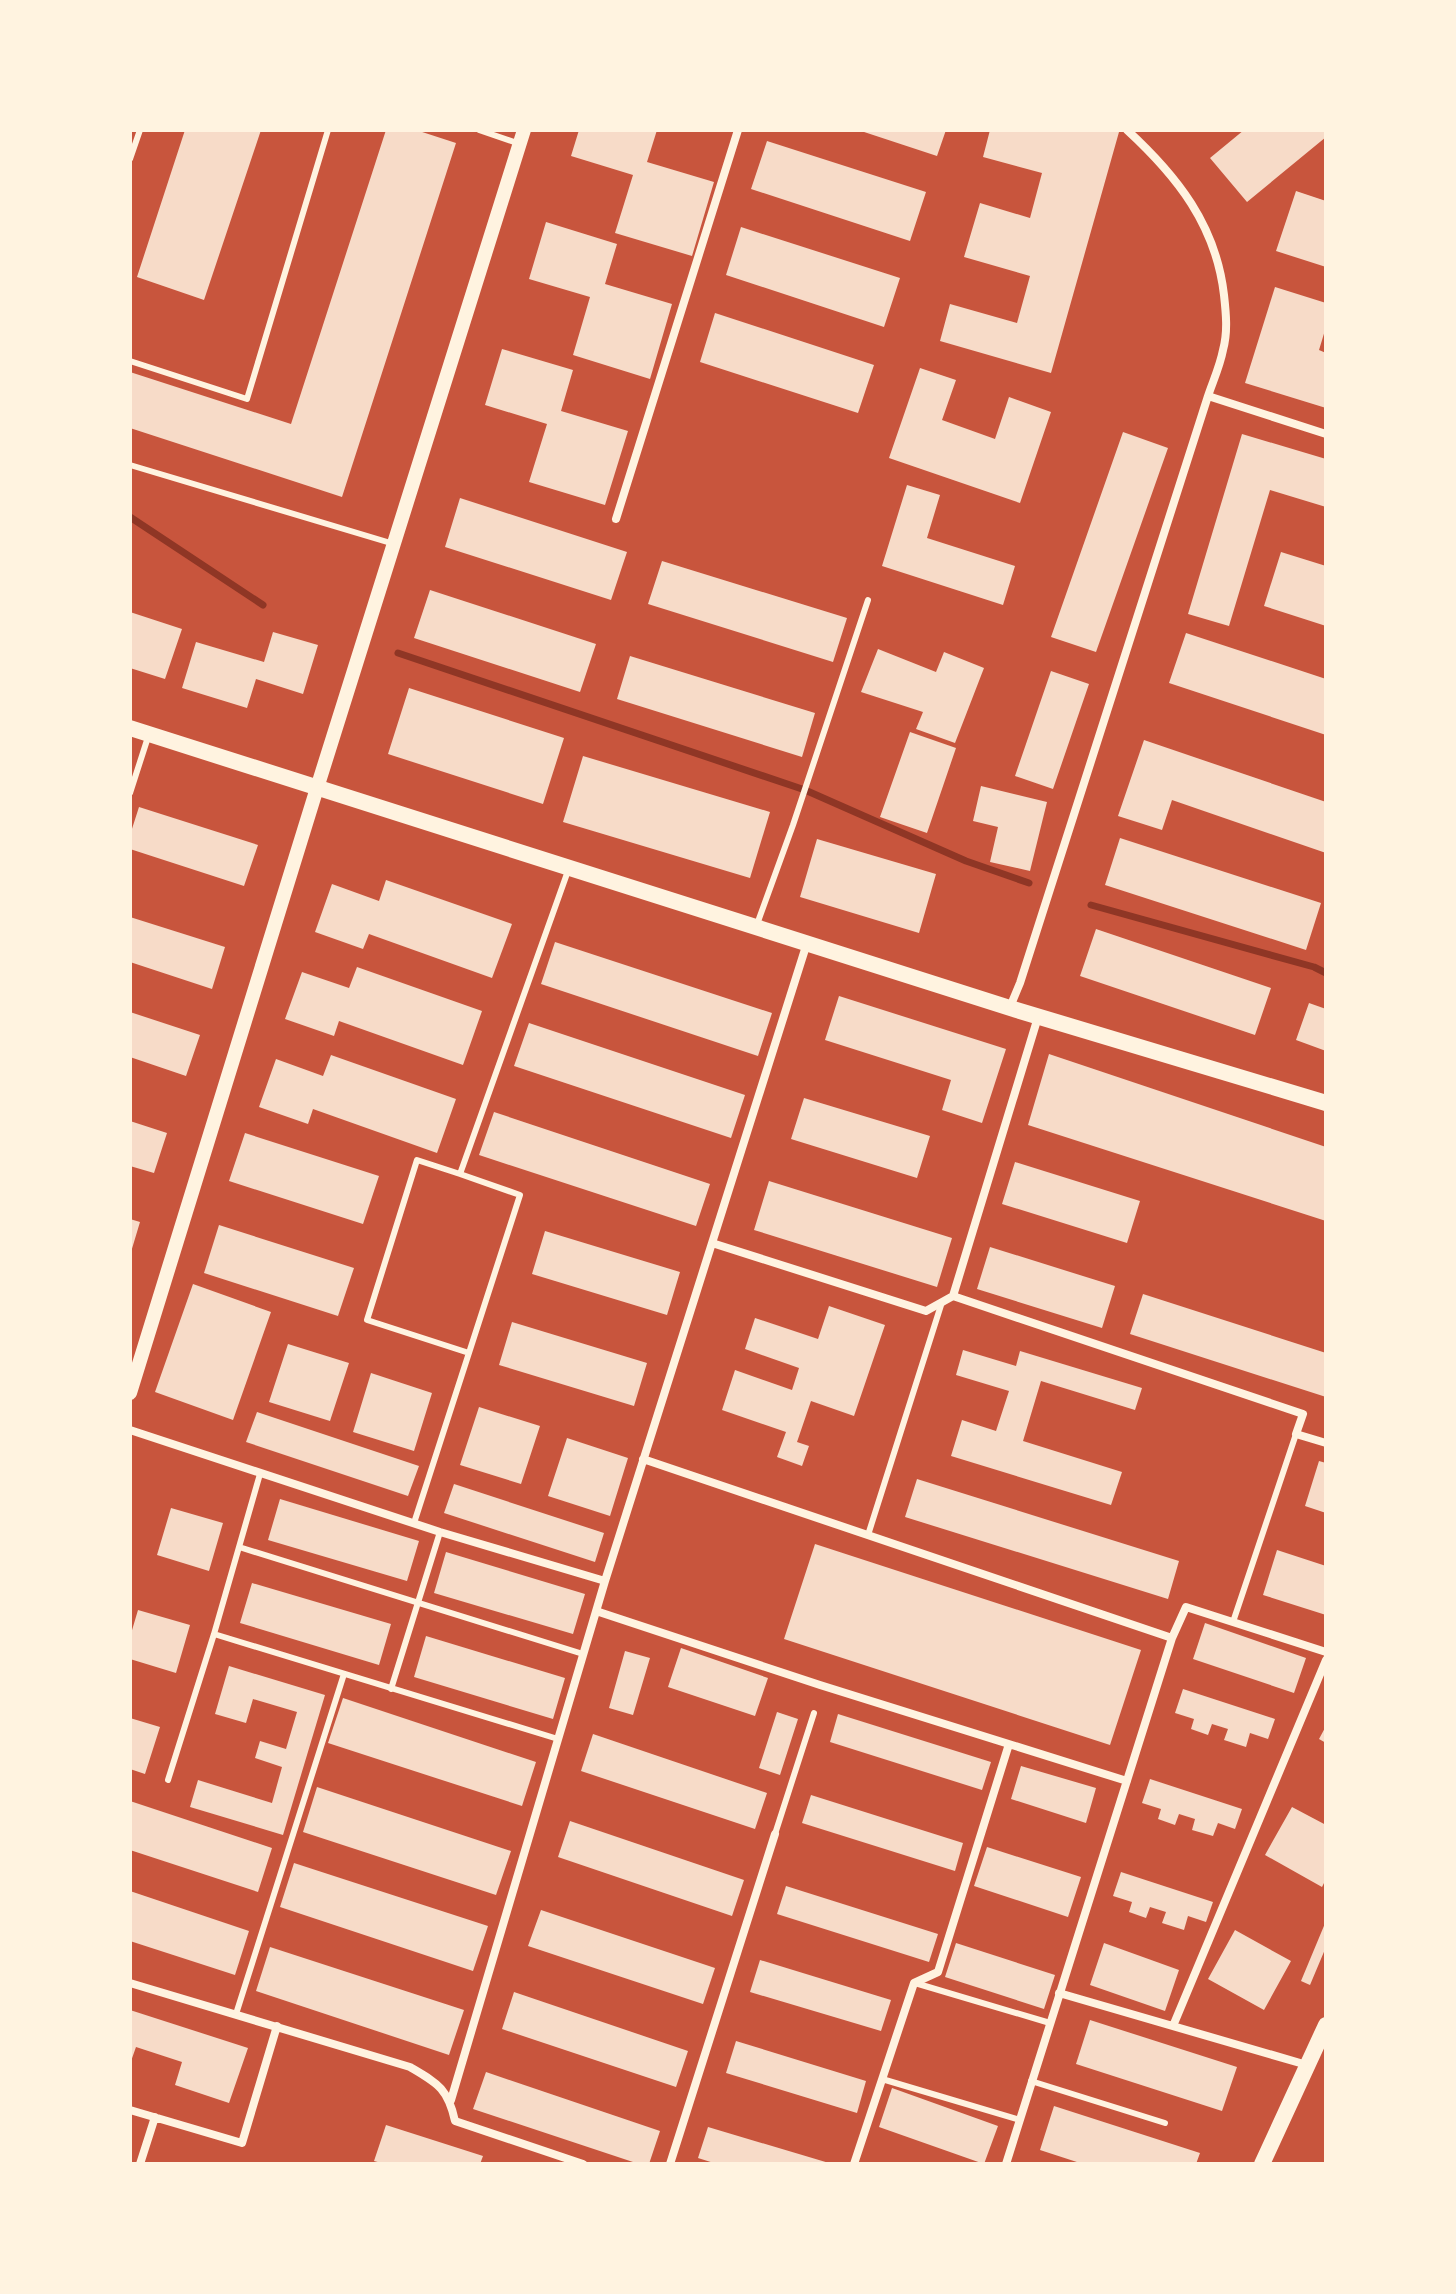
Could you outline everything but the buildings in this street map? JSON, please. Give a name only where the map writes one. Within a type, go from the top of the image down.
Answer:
[{"type":"main road","points":[[130,728],[1038,1017],[1326,1103]]},
{"type":"main road","points":[[1262,2164],[1326,2025]]},
{"type":"street","points":[[616,519],[738,130]]},
{"type":"street","points":[[1010,1008],[1224,348],[1226,320],[1222,280],[1212,244],[1195,206],[1154,155],[1127,130]]},
{"type":"street","points":[[130,1393],[522,137]]},
{"type":"street","points":[[1208,396],[1326,434]]},
{"type":"street","points":[[583,2164],[455,2121],[451,2100],[605,1581],[807,943]]},
{"type":"street","points":[[712,1243],[926,1311],[953,1296],[1038,1017]]},
{"type":"street","points":[[953,1296],[1303,1414],[1296,1434],[1326,1443]]},
{"type":"street","points":[[130,1430],[440,1532],[605,1581]]},
{"type":"street","points":[[643,1459],[1172,1638]]},
{"type":"street","points":[[1006,2164],[1172,1638],[1186,1607],[1326,1652]]},
{"type":"street","points":[[596,1611],[805,1681],[1127,1781]]},
{"type":"street","points":[[1173,2026],[1326,1660]]},
{"type":"street","points":[[854,2164],[914,1983],[938,1972],[1009,1744]]},
{"type":"street","points":[[670,2164],[775,1834]]},
{"type":"street","points":[[130,1983],[410,2067],[433,2081],[451,2100]]},
{"type":"street","points":[[1059,1993],[1307,2065]]},
{"type":"street","points":[[130,2110],[242,2143],[277,2026]]},
{"type":"street","points":[[140,2164],[155,2117]]},
{"type":"lane","points":[[130,159],[140,130]]},
{"type":"lane","points":[[130,361],[247,399],[328,130]]},
{"type":"lane","points":[[479,130],[522,137]]},
{"type":"lane","points":[[130,465],[394,544]]},
{"type":"lane","points":[[756,927],[868,600]]},
{"type":"lane","points":[[130,793],[149,734]]},
{"type":"lane","points":[[460,1174],[569,868]]},
{"type":"lane","points":[[414,1523],[469,1353],[520,1195],[417,1160],[367,1320],[469,1353]]},
{"type":"lane","points":[[868,1535],[942,1302]]},
{"type":"lane","points":[[1233,1622],[1296,1434]]},
{"type":"lane","points":[[168,1780],[260,1474]]},
{"type":"lane","points":[[391,1689],[440,1532]]},
{"type":"lane","points":[[239,1547],[583,1654]]},
{"type":"lane","points":[[214,1634],[558,1739]]},
{"type":"lane","points":[[236,2014],[344,1674]]},
{"type":"lane","points":[[775,1834],[814,1713]]},
{"type":"lane","points":[[914,1983],[1050,2023]]},
{"type":"lane","points":[[882,2079],[1020,2120]]},
{"type":"lane","points":[[1031,2081],[1165,2123]]},
{"type":"waterway","points":[[130,517],[263,605]]},
{"type":"waterway","points":[[398,653],[805,790],[966,861],[1029,883]]},
{"type":"waterway","points":[[1091,905],[1314,967],[1326,973]]}]
